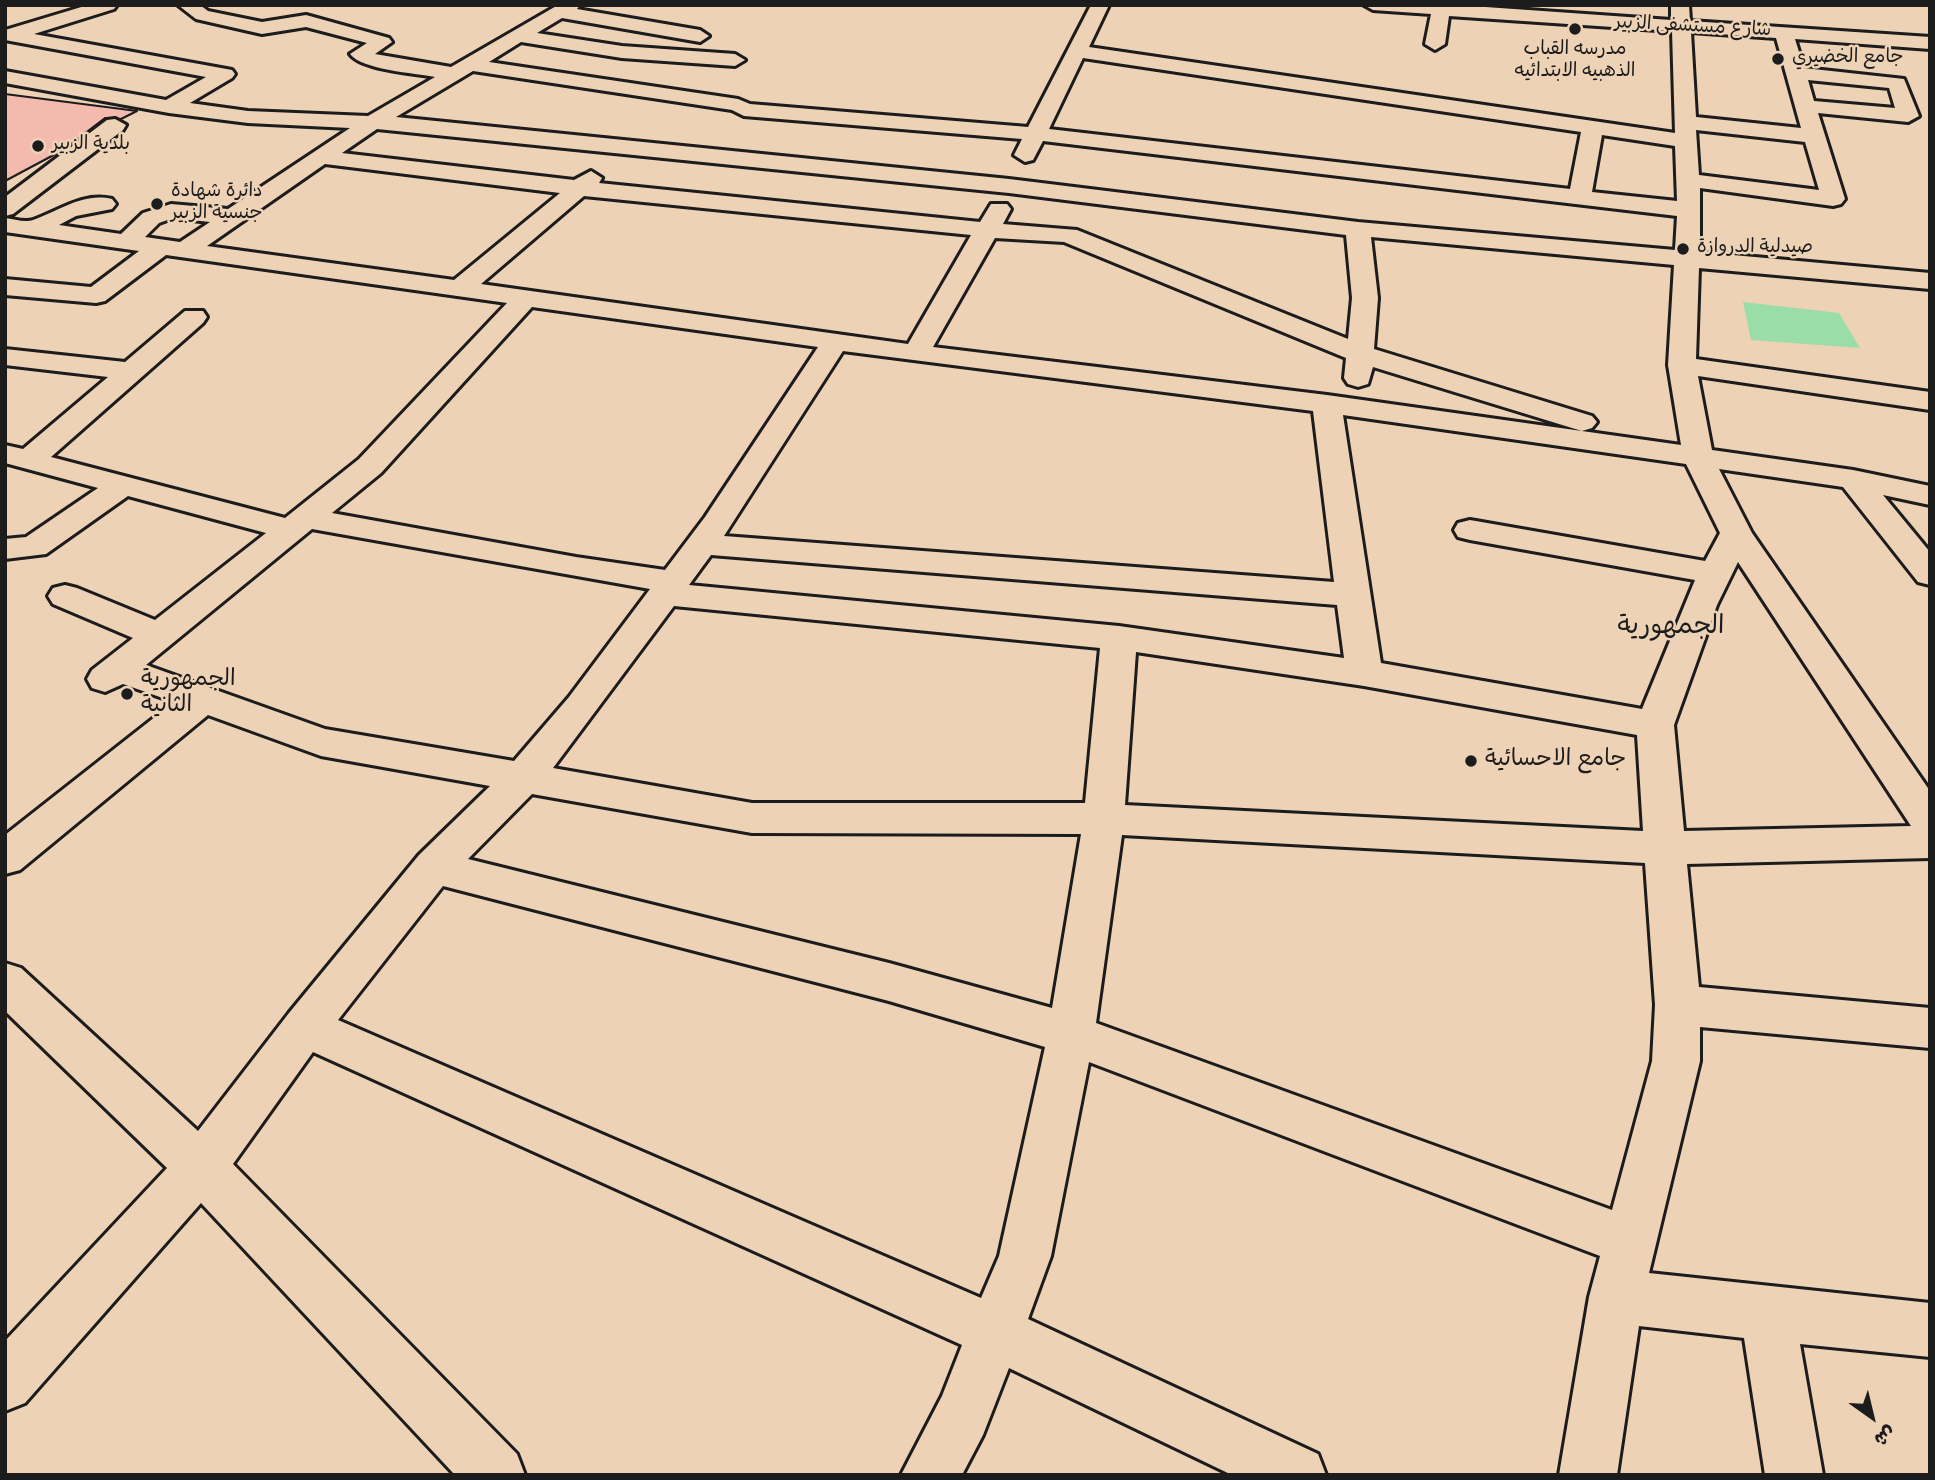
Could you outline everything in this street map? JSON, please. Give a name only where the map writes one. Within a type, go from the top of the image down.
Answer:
[{"type":"street","points":[[6,31],[59,5]]},
{"type":"street","points":[[6,31],[108,5]]},
{"type":"street","points":[[187,5],[202,15],[262,29],[306,21],[379,40],[382,42],[360,54],[370,59],[722,102],[738,105],[744,110],[1036,134],[1689,209]]},
{"type":"street","points":[[916,353],[989,230],[1100,5]]},
{"type":"street","name":"شارع مستشفى الزبير","points":[[1373,5],[1441,11],[1475,9],[1681,17],[1784,33],[1930,43]]},
{"type":"street","points":[[5,287],[96,295],[174,247],[233,217],[371,123],[565,8],[751,45],[735,60],[722,102]]},
{"type":"street","points":[[1435,44],[1441,11]]},
{"type":"street","points":[[1681,17],[1689,209],[1682,365],[1698,458],[1736,533],[1930,823]]},
{"type":"street","points":[[6,31],[225,74],[169,107]]},
{"type":"street","points":[[1688,180],[1833,199],[1784,33]]},
{"type":"street","points":[[518,36],[622,52],[735,60]]},
{"type":"street","points":[[1076,51],[1593,127],[1814,136]]},
{"type":"street","points":[[1796,73],[1897,83],[1908,116],[1806,106]]},
{"type":"street","points":[[5,77],[169,107],[248,117],[371,123],[629,146],[1009,186],[1358,229],[1686,261],[1930,281]]},
{"type":"street","points":[[692,153],[744,110]]},
{"type":"street","points":[[5,209],[115,125]]},
{"type":"street","points":[[1580,196],[1593,127]]},
{"type":"street","points":[[462,287],[629,146]]},
{"type":"street","points":[[321,157],[579,188],[989,230],[1068,235],[1361,354],[1698,458]]},
{"type":"street","points":[[34,229],[69,210],[104,204]]},
{"type":"street","points":[[128,241],[151,218],[171,211],[233,217]]},
{"type":"street","points":[[5,225],[462,287],[916,353],[1341,406],[1853,479],[1930,496]]},
{"type":"street","points":[[1358,229],[1365,298],[1361,354],[1341,406],[1353,596],[1364,673]]},
{"type":"street","points":[[527,297],[370,466],[111,673],[204,699],[321,742],[752,818],[1104,818],[1663,848],[1930,842]]},
{"type":"street","points":[[18,456],[132,371],[194,317]]},
{"type":"street","points":[[5,1383],[201,1167],[305,1027],[434,867],[523,778],[582,706],[701,544],[836,341]]},
{"type":"street","points":[[5,357],[132,371]]},
{"type":"street","points":[[1682,365],[1930,401]]},
{"type":"street","points":[[18,456],[298,524],[576,568],[669,588],[1119,638],[1364,673],[1655,725]]},
{"type":"street","points":[[1853,479],[1930,574]]},
{"type":"street","points":[[5,549],[34,547],[125,484]]},
{"type":"street","points":[[1471,530],[1715,573]]},
{"type":"street","points":[[1588,1475],[1616,1297],[1632,1243],[1676,1061],[1678,1005],[1655,725],[1715,573],[1736,533]]},
{"type":"street","points":[[701,544],[1353,596]]},
{"type":"street","points":[[65,596],[159,635]]},
{"type":"street","points":[[930,1475],[963,1415],[1025,1256],[1071,1034],[1104,818],[1119,638]]},
{"type":"street","points":[[5,858],[204,699]]},
{"type":"street","points":[[434,867],[889,982],[1071,1034],[1632,1243]]},
{"type":"street","points":[[5,982],[201,1167],[496,1475]]},
{"type":"street","points":[[1678,1005],[1930,1028]]},
{"type":"street","points":[[305,1027],[995,1332],[1297,1475]]},
{"type":"street","points":[[1616,1297],[1930,1330]]},
{"type":"street","points":[[1768,1314],[1794,1475]]},
{"type":"green space","points":[[1743,302],[1839,313],[1860,348],[1751,340]]},
{"type":"building","name":"بلدية الزبير","points":[[5,94],[137,111],[121,119],[105,118],[63,150],[5,181]]},
{"type":"place","name":"مدرسه القباب الذهبيه الابتدائيه","points":[[1575,29]]},
{"type":"place","name":"جامع الخضيري","points":[[1778,59]]},
{"type":"place","name":"بلدية الزبير","points":[[38,146]]},
{"type":"place","name":"دائرة شهادة جنسية الزبير","points":[[157,204]]},
{"type":"place","name":"صيدلية الدروازة","points":[[1683,249]]},
{"type":"place","name":"الجمهورية الثانية","points":[[127,694]]},
{"type":"place","name":"جامع الاحسائية","points":[[1471,761]]},
{"type":"district","name":"الجمهورية","points":[[1671,629]]}]
